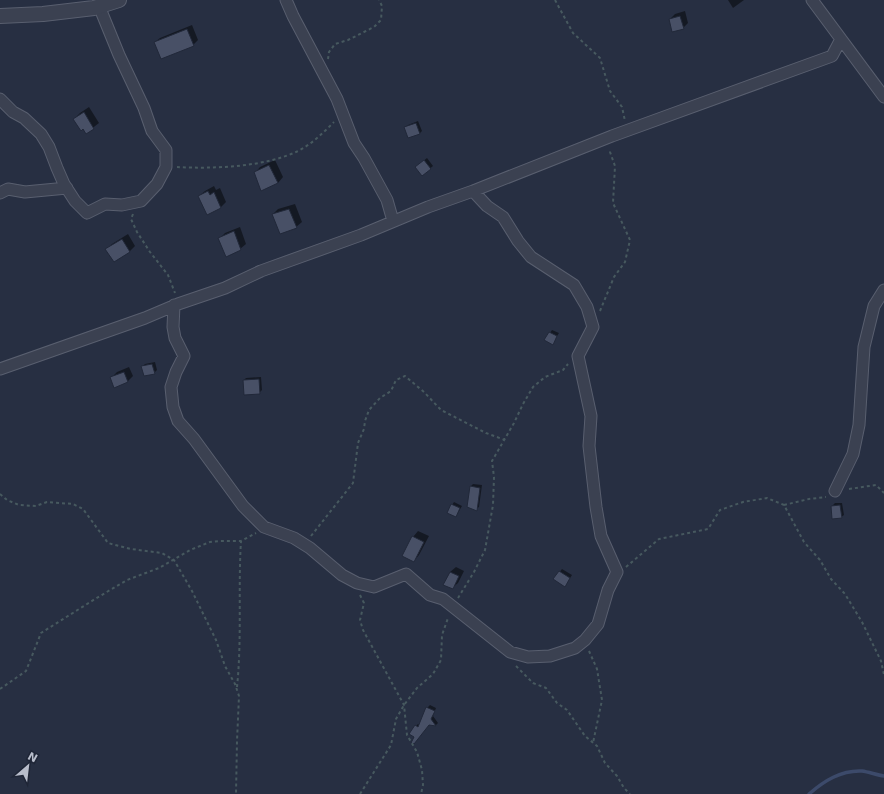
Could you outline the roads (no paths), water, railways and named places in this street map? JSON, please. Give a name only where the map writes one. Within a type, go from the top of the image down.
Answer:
[{"type":"street","points":[[0,16],[43,14],[99,6],[119,0]]},
{"type":"street","points":[[286,0],[337,99],[354,143],[387,200],[393,221]]},
{"type":"street","points":[[812,0],[884,97]]},
{"type":"street","points":[[0,99],[13,112],[24,118],[41,134],[49,147],[57,168],[74,201],[87,212],[105,204],[122,205],[141,202],[157,184],[166,167],[166,150],[152,131],[144,108],[119,55],[99,6]]},
{"type":"street","points":[[0,369],[145,318],[174,305],[225,288],[261,271],[291,261],[428,207],[473,192],[612,136],[832,56],[841,39]]},
{"type":"street","points":[[0,193],[8,189],[25,192],[67,188]]},
{"type":"street","points":[[174,305],[173,327],[175,338],[184,356],[171,387],[173,407],[178,421],[198,445],[243,506],[264,527],[294,538],[304,544],[342,575],[357,584],[374,588],[406,574],[430,596],[443,599],[510,652],[528,657],[550,656],[575,648],[585,640],[598,624],[608,590],[617,572],[608,554],[600,528],[589,446],[591,416],[578,356],[594,327],[587,307],[574,285],[531,257],[518,241],[503,218],[487,206],[473,192]]},
{"type":"street","points":[[835,491],[853,454],[859,426],[864,347],[874,306],[884,290]]},
{"type":"waterway","points":[[809,794],[833,777],[847,772],[862,771],[884,776]]}]
